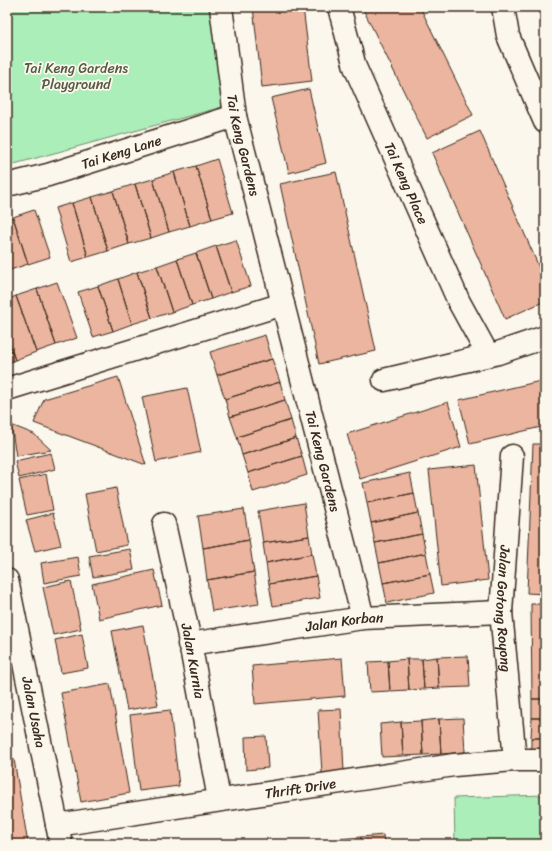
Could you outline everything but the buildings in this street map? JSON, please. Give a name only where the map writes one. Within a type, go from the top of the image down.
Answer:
[{"type":"street","name":"Tai Keng Gardens","points":[[222,7],[235,116],[363,618]]},
{"type":"street","name":"Tai Keng Place","points":[[339,7],[355,67],[460,302],[488,355]]},
{"type":"street","points":[[503,7],[508,36],[545,122]]},
{"type":"street","name":"Tai Keng Lane","points":[[7,185],[48,175],[235,116]]},
{"type":"street","points":[[7,389],[283,304]]},
{"type":"street","points":[[384,380],[488,355],[545,337]]},
{"type":"street","name":"Jalan Gotong Royong","points":[[512,456],[501,612],[514,760]]},
{"type":"street","name":"Jalan Kurnia","points":[[164,524],[219,799]]},
{"type":"street","name":"Jalan Usaha","points":[[7,580],[59,834]]},
{"type":"street","name":"Jalan Korban","points":[[189,644],[363,618],[501,612]]},
{"type":"street","name":"Thrift Drive","points":[[59,834],[219,799],[454,765],[514,760],[545,760]]},
{"type":"green space","name":"Tai Keng Gardens Playground","points":[[7,7],[212,7],[222,107],[7,166]]},
{"type":"green space","points":[[545,795],[545,844],[455,844],[454,798]]}]
